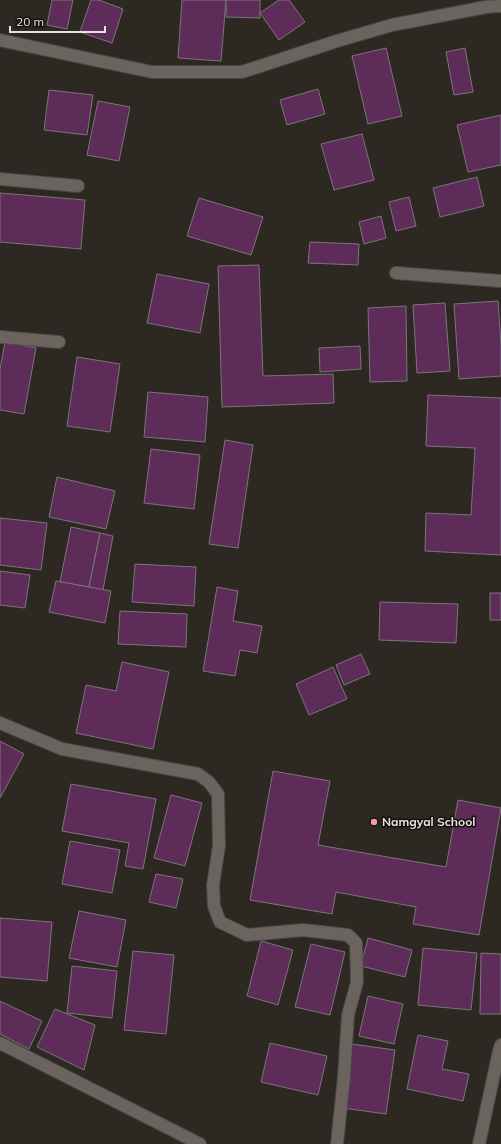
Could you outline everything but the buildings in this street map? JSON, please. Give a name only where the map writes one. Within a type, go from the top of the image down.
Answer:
[{"type":"street","points":[[0,40],[152,72],[242,72],[337,40],[392,25],[486,7],[501,6]]},
{"type":"street","points":[[0,179],[78,186]]},
{"type":"street","points":[[396,273],[501,281]]},
{"type":"street","points":[[0,337],[59,342]]},
{"type":"street","points":[[0,723],[62,749],[198,774],[209,782],[218,794],[219,846],[213,885],[214,906],[220,922],[247,935],[303,930],[348,934],[356,943],[357,982],[348,1015],[344,1078],[337,1144]]},
{"type":"street","points":[[0,1043],[200,1144]]},
{"type":"street","points":[[479,1144],[501,1046]]},
{"type":"place","name":"Namgyal School","points":[[374,822]]}]
